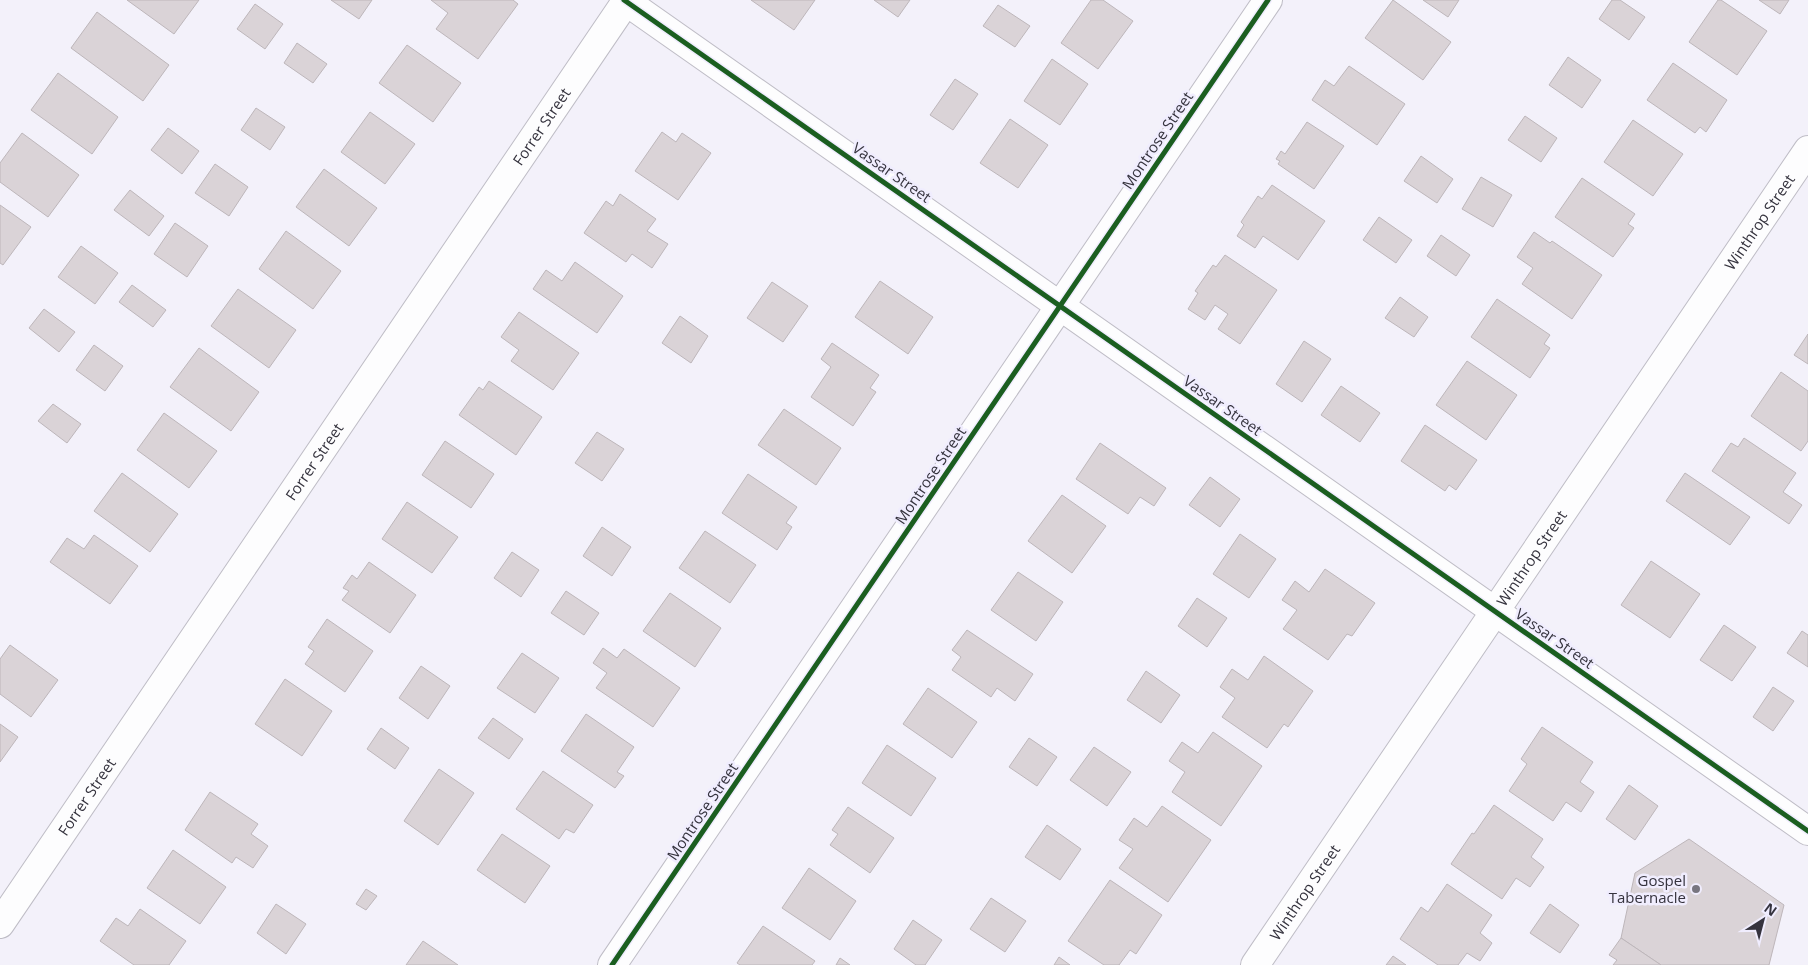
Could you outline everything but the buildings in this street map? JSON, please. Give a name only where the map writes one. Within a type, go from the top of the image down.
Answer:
[{"type":"street","name":"Vassar Street","points":[[626,0],[1808,830]]},
{"type":"street","name":"Forrer Street","points":[[0,924],[626,0]]},
{"type":"street","name":"Montrose Street","points":[[612,965],[1268,0]]},
{"type":"street","name":"Winthrop Street","points":[[1255,965],[1808,150]]},
{"type":"cycle path","points":[[624,0],[1808,831]]},
{"type":"cycle path","points":[[612,965],[1268,0]]},
{"type":"place","name":"Gospel Tabernacle","points":[[1696,889]]}]
